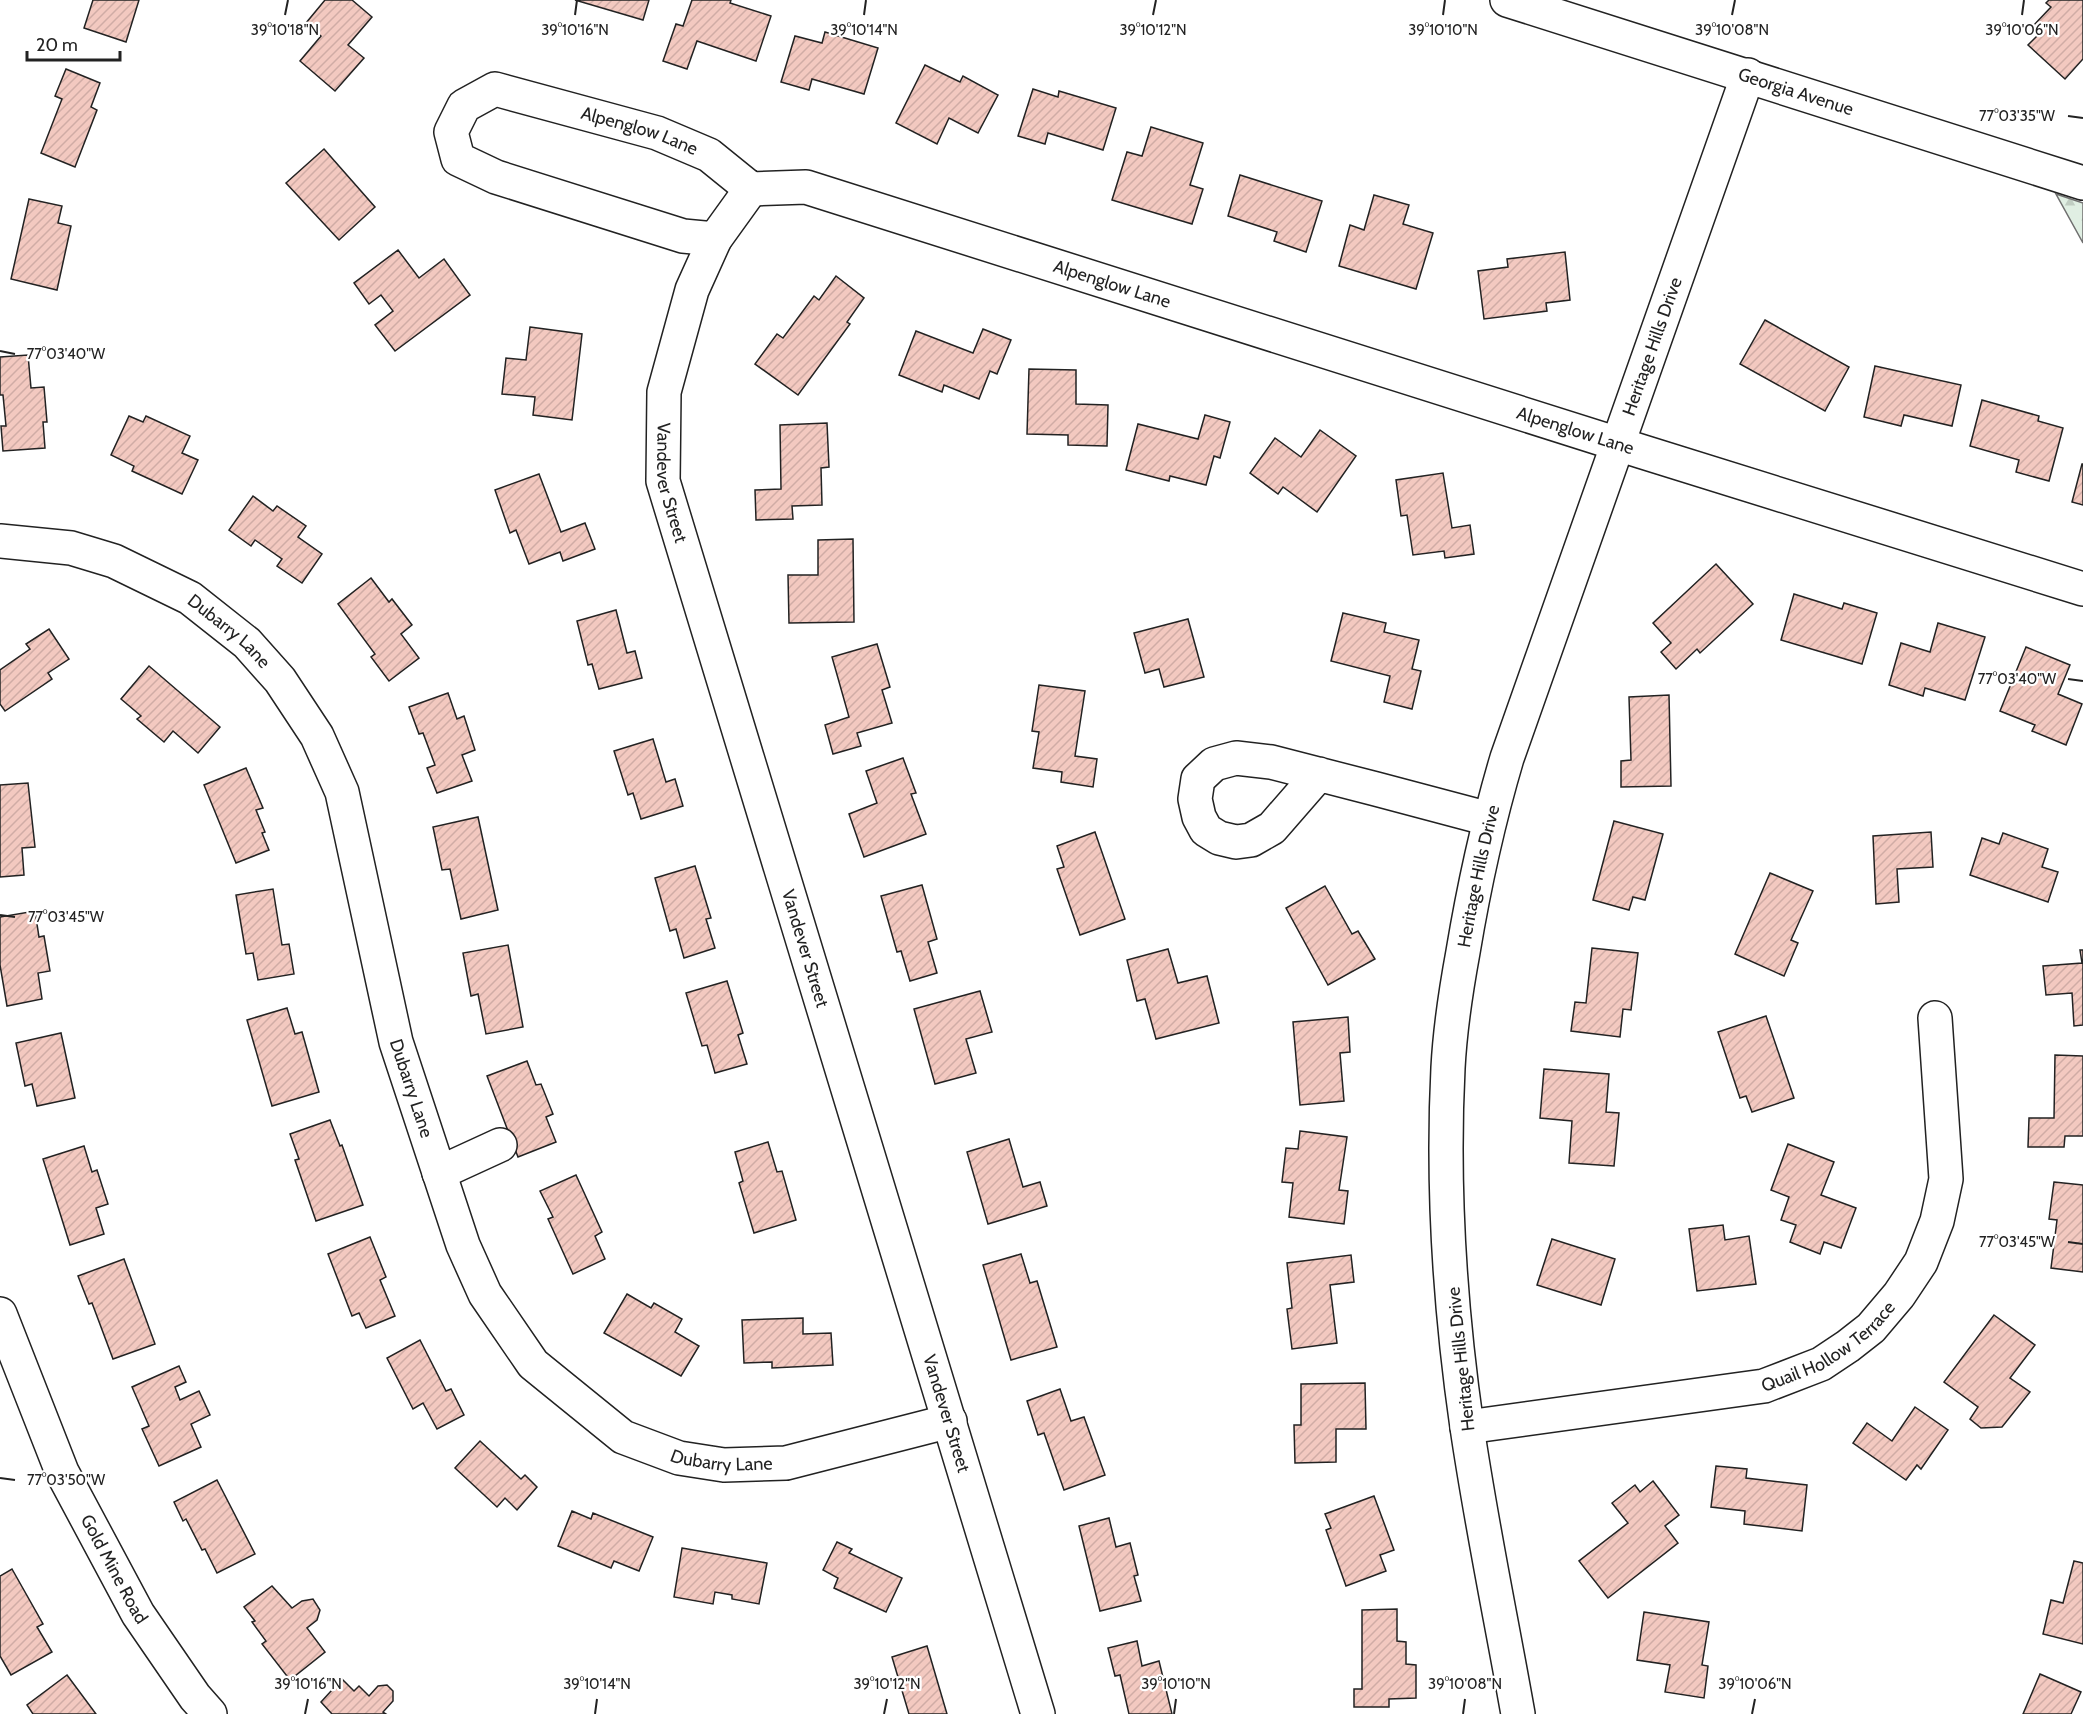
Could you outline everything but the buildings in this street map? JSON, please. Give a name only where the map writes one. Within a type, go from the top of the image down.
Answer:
[{"type":"street","name":"Georgia Avenue","points":[[1508,0],[2083,183]]},
{"type":"street","name":"Heritage Hills Drive","points":[[1518,1714],[1467,1427],[1455,1322],[1446,1135],[1448,1066],[1458,978],[1489,819],[1521,714],[1748,75]]},
{"type":"street","name":"Alpenglow Lane","points":[[715,240],[683,236],[496,177],[458,159],[451,132],[464,106],[495,89],[657,133],[709,155],[751,189],[806,187],[2083,589]]},
{"type":"street","name":"Vandever Street","points":[[751,189],[715,240],[692,290],[664,392],[663,481],[1038,1714]]},
{"type":"street","name":"Dubarry Lane","points":[[0,541],[82,551],[114,561],[190,598],[247,644],[280,680],[317,736],[342,792],[396,1042],[463,1245],[485,1294],[533,1364],[623,1437],[680,1458],[724,1465],[786,1463],[950,1421]]},
{"type":"street","points":[[1318,774],[1489,819]]},
{"type":"street","name":"Quail Hollow Terrace","points":[[1467,1427],[1764,1386],[1821,1364],[1871,1328],[1899,1295],[1921,1262],[1937,1221],[1944,1190],[1946,1179],[1935,1018]]},
{"type":"street","points":[[439,1173],[500,1145]]},
{"type":"street","name":"Gold Mine Road","points":[[0,1316],[62,1472],[138,1614],[195,1697],[210,1714]]},
{"type":"green space","points":[[2056,194],[2083,203],[2083,243]]}]
